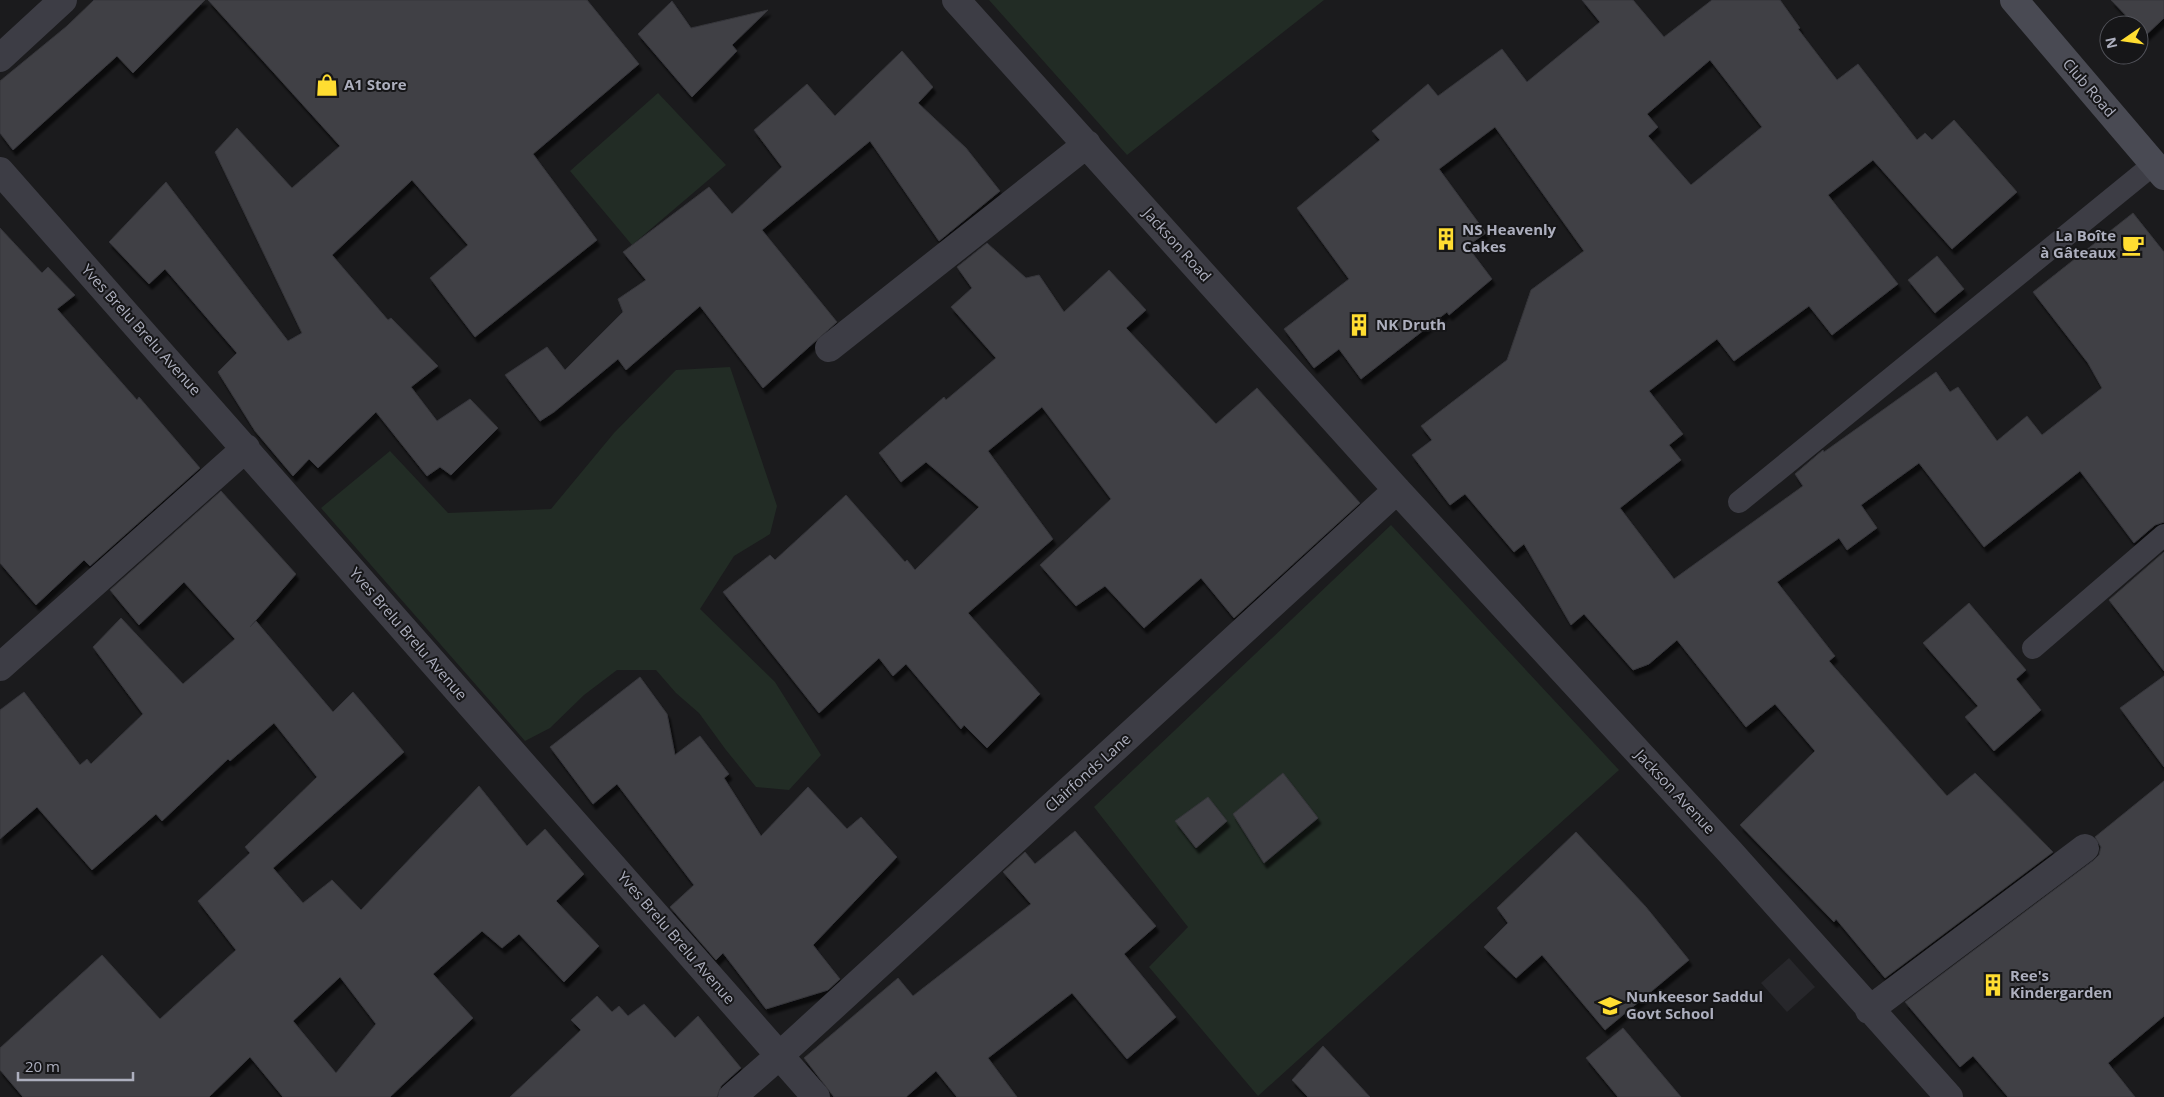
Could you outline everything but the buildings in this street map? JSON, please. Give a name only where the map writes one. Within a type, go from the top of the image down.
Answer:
[{"type":"street","points":[[0,58],[63,0]]},
{"type":"street","name":"Jackson Road","points":[[956,0],[1397,490]]},
{"type":"street","name":"Club Road","points":[[2014,0],[2159,170]]},
{"type":"street","points":[[829,348],[1087,144]]},
{"type":"street","name":"Yves Brelu Brelu Avenue","points":[[0,171],[816,1097]]},
{"type":"street","points":[[0,667],[246,448]]},
{"type":"street","name":"Jackson Avenue","points":[[1397,490],[1730,852],[1869,1010],[1949,1097]]},
{"type":"street","name":"Clairfonds Lane","points":[[732,1097],[1397,490]]},
{"type":"street","points":[[1869,1010],[2085,848]]},
{"type":"lane","points":[[1739,502],[2159,170]]},
{"type":"lane","points":[[2032,648],[2164,535]]},
{"type":"shaded area","points":[[989,0],[1324,0],[1127,155]]},
{"type":"shaded area","points":[[658,93],[726,165],[632,245],[570,171]]},
{"type":"shaded area","points":[[730,367],[777,506],[770,534],[734,556],[700,609],[775,682],[821,755],[789,790],[756,787],[699,713],[676,693],[656,670],[617,670],[584,695],[550,728],[525,741],[321,508],[390,451],[448,513],[551,509],[614,433],[676,370]]},
{"type":"shaded area","points":[[1391,525],[1619,770],[1258,1096],[1149,967],[1188,927],[1094,807]]},
{"type":"shaded area","points":[[1789,958],[1815,987],[1787,1012],[1761,983]]},
{"type":"place","name":"A1 Store","points":[[327,85]]},
{"type":"place","name":"NS Heavenly Cakes","points":[[1446,239]]},
{"type":"place","name":"La Boîte à Gâteaux","points":[[2133,245]]},
{"type":"place","name":"NK Druth","points":[[1359,325]]},
{"type":"place","name":"Ree's Kindergarden","points":[[1993,985]]},
{"type":"place","name":"Nunkeesor Saddul Govt School","points":[[1610,1006]]}]
